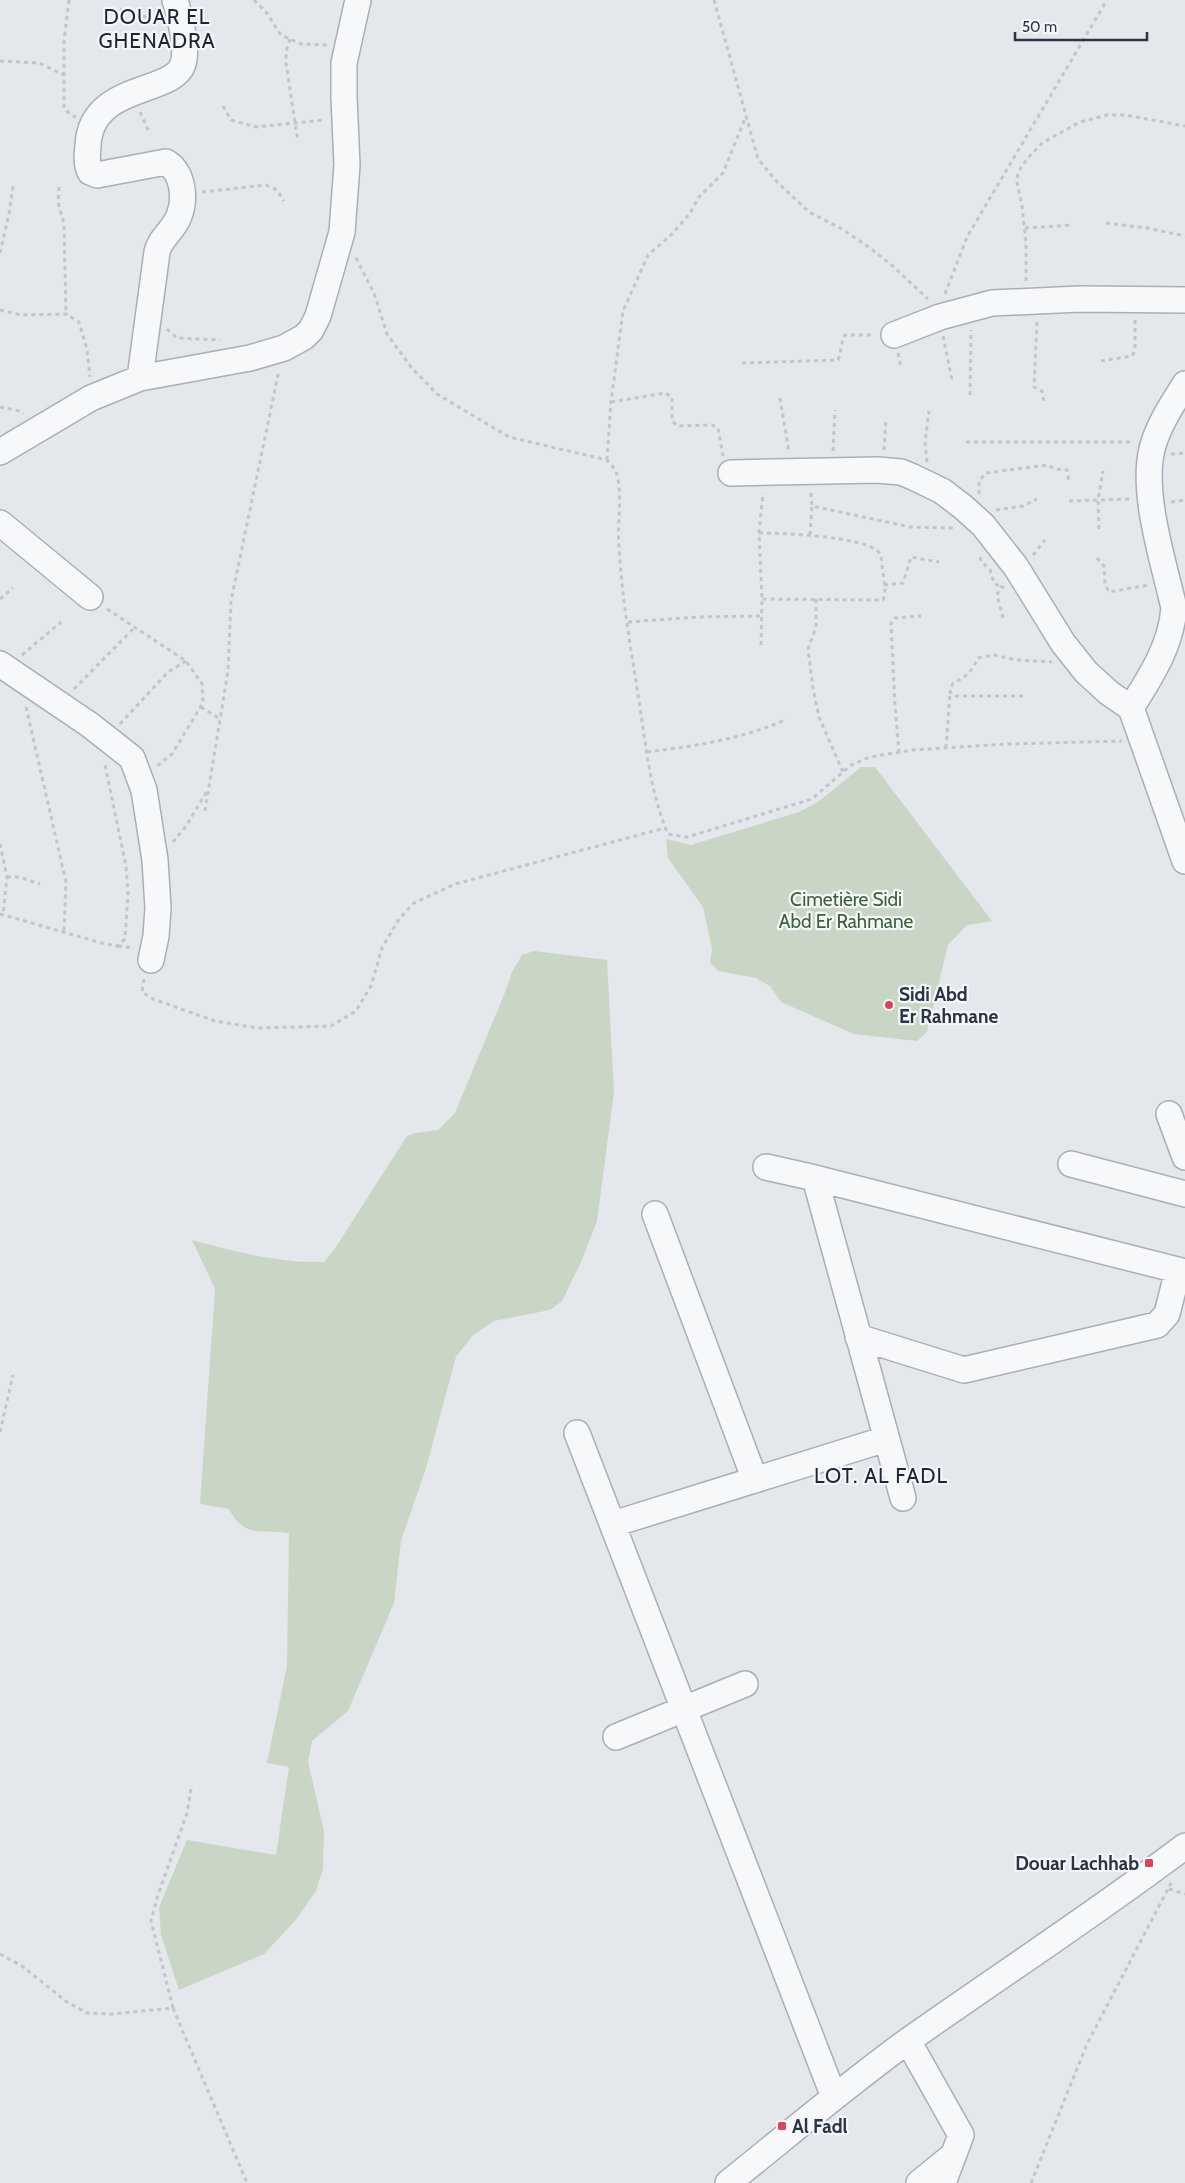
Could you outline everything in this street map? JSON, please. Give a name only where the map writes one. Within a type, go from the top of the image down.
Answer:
[{"type":"street","points":[[140,378],[158,246],[179,216],[182,194],[178,176],[173,166],[166,162],[97,175],[90,172],[87,164],[88,137],[93,122],[106,108],[124,95],[169,80],[183,65],[181,29],[175,0]]},
{"type":"street","points":[[0,452],[91,398],[140,378],[250,358],[284,348],[304,337],[311,330],[318,316],[342,232],[347,165],[344,62],[358,0]]},
{"type":"street","points":[[894,335],[942,316],[992,303],[1185,300]]},
{"type":"street","points":[[1131,708],[1166,648],[1173,622],[1174,608],[1153,518],[1150,473],[1151,451],[1163,420],[1185,384]]},
{"type":"street","points":[[731,473],[882,470],[901,472],[942,491],[963,507],[982,525],[1016,568],[1063,643],[1086,672],[1109,693],[1131,708],[1185,861]]},
{"type":"street","points":[[0,523],[90,597]]},
{"type":"street","points":[[8,669],[103,735],[132,758],[144,790],[155,860],[158,908],[156,936],[151,960]]},
{"type":"street","points":[[1169,1114],[1185,1157]]},
{"type":"street","points":[[1071,1164],[1185,1194]]},
{"type":"street","points":[[766,1167],[1182,1271],[1167,1314],[1158,1325],[964,1370],[858,1337]]},
{"type":"street","points":[[815,1178],[903,1498]]},
{"type":"street","points":[[655,1214],[755,1480]]},
{"type":"street","points":[[577,1433],[686,1709],[834,2097]]},
{"type":"street","points":[[613,1524],[886,1439]]},
{"type":"street","points":[[616,1737],[745,1684]]},
{"type":"street","points":[[728,2183],[834,2097],[908,2041],[1132,1886],[1185,1846]]},
{"type":"street","points":[[908,2041],[961,2135],[943,2183]]},
{"type":"street","points":[[919,2183],[954,2155]]},
{"type":"path","points":[[69,0],[64,41],[64,108],[71,115],[93,122]]},
{"type":"path","points":[[254,0],[266,12],[281,35],[301,44],[348,46]]},
{"type":"path","points":[[714,0],[758,159],[777,182],[809,212],[842,229],[894,267],[942,316]]},
{"type":"path","points":[[952,380],[942,316],[945,292],[968,237],[1107,0]]},
{"type":"path","points":[[120,9],[181,29]]},
{"type":"path","points":[[290,39],[286,52],[286,63],[298,142]]},
{"type":"path","points":[[0,60],[39,64],[64,75]]},
{"type":"path","points":[[223,106],[231,120],[256,127],[345,118]]},
{"type":"path","points":[[1044,403],[1042,391],[1034,387],[1032,301],[1025,228],[1017,182],[1018,172],[1042,142],[1080,122],[1107,115],[1125,115],[1185,126]]},
{"type":"path","points":[[607,460],[611,402],[623,311],[648,254],[672,234],[690,213],[699,197],[723,173],[746,116]]},
{"type":"path","points":[[182,194],[266,185],[277,190],[284,201]]},
{"type":"path","points":[[0,253],[9,214],[12,186]]},
{"type":"path","points":[[60,188],[58,202],[64,224],[66,314]]},
{"type":"path","points":[[1106,224],[1148,228],[1185,236]]},
{"type":"path","points":[[1025,228],[1071,225]]},
{"type":"path","points":[[342,232],[374,293],[387,334],[411,367],[437,394],[509,437],[607,460],[614,468],[618,478],[620,499],[618,546],[651,782],[668,834],[688,837],[812,798],[851,765],[870,757],[899,752],[946,748],[1143,740]]},
{"type":"path","points":[[1101,361],[1132,356],[1135,350],[1136,300]]},
{"type":"path","points":[[970,395],[972,308]]},
{"type":"path","points":[[0,310],[21,315],[66,314],[79,322],[87,349],[91,398]]},
{"type":"path","points":[[148,315],[178,338],[226,340]]},
{"type":"path","points":[[742,363],[838,360],[841,352],[840,343],[845,335],[894,335]]},
{"type":"path","points":[[205,811],[228,672],[231,601],[284,348]]},
{"type":"path","points":[[611,402],[665,393],[672,397],[672,421],[678,426],[712,425],[718,428],[726,470],[731,473]]},
{"type":"path","points":[[761,645],[762,599],[759,533],[775,472],[789,450],[780,398]]},
{"type":"path","points":[[810,534],[812,506],[822,472],[835,410]]},
{"type":"path","points":[[929,411],[925,442],[930,485]]},
{"type":"path","points":[[882,470],[886,418]]},
{"type":"path","points":[[966,442],[1154,441]]},
{"type":"path","points":[[982,525],[979,481],[986,473],[1047,465],[1055,469],[1067,470],[1069,483]]},
{"type":"path","points":[[1099,529],[1098,500],[1103,471]]},
{"type":"path","points":[[1069,501],[1151,498]]},
{"type":"path","points":[[812,506],[910,527],[982,525],[998,509],[1023,506],[1037,499]]},
{"type":"path","points":[[759,533],[810,534],[858,543],[874,549],[880,554],[886,593],[883,600],[762,599]]},
{"type":"path","points":[[979,555],[981,561],[990,570],[994,583],[1001,587]]},
{"type":"path","points":[[884,585],[903,583],[911,557],[939,562]]},
{"type":"path","points":[[1097,558],[1104,566],[1104,584],[1109,592],[1168,581]]},
{"type":"path","points":[[0,599],[13,588]]},
{"type":"path","points":[[90,597],[186,661],[202,684],[203,703],[172,754],[140,779]]},
{"type":"path","points":[[816,599],[816,627],[808,649],[813,688],[819,717],[843,772]]},
{"type":"path","points":[[628,622],[698,617],[762,616]]},
{"type":"path","points":[[899,752],[894,706],[891,624],[894,618],[921,616]]},
{"type":"path","points":[[61,622],[8,669],[66,882],[64,931]]},
{"type":"path","points":[[59,704],[135,627]]},
{"type":"path","points":[[946,748],[952,683],[965,678],[972,671],[978,658],[994,655],[1046,663],[1075,658]]},
{"type":"path","points":[[0,844],[7,877],[1,914],[117,946],[125,939],[128,893],[126,866],[103,735],[168,672],[186,661]]},
{"type":"path","points":[[950,692],[956,696],[1023,696]]},
{"type":"path","points":[[201,707],[220,719]]},
{"type":"path","points":[[647,752],[698,746],[766,729],[787,720]]},
{"type":"path","points":[[155,860],[168,848],[186,826],[209,788]]},
{"type":"path","points":[[151,960],[142,992],[153,1000],[215,1021],[258,1028],[331,1026],[356,1011],[370,986],[382,948],[398,919],[414,903],[455,884],[665,828]]},
{"type":"path","points":[[7,877],[19,877],[40,884]]},
{"type":"path","points":[[0,1432],[13,1375]]},
{"type":"path","points":[[191,1788],[187,1813],[156,1898],[151,1921],[173,2008],[246,2183]]},
{"type":"path","points":[[1031,2183],[1087,2044],[1172,1881]]},
{"type":"path","points":[[1169,1889],[1185,1894]]},
{"type":"path","points":[[0,1954],[22,1966],[67,2002],[87,2013],[112,2014],[173,2008]]},
{"type":"green space","name":"Cimetière Sidi Abd Er Rahmane","points":[[861,767],[875,767],[992,921],[967,925],[948,945],[927,1032],[917,1041],[854,1034],[781,1002],[770,986],[756,978],[718,971],[710,962],[712,949],[703,907],[668,858],[666,839],[691,845],[799,812],[818,802]]},
{"type":"green space","points":[[534,951],[607,960],[614,1092],[597,1221],[581,1262],[562,1301],[550,1310],[494,1321],[472,1336],[456,1357],[426,1468],[401,1541],[394,1603],[348,1711],[312,1741],[308,1762],[324,1831],[323,1869],[316,1891],[295,1921],[264,1954],[179,1990],[161,1935],[159,1907],[187,1840],[276,1855],[289,1767],[267,1763],[287,1666],[289,1533],[261,1532],[247,1529],[241,1525],[229,1509],[200,1504],[215,1289],[192,1240],[274,1259],[324,1262],[334,1250],[407,1136],[438,1130],[455,1113],[512,972],[522,955]]},
{"type":"place","name":"Sidi Abd Er Rahmane","points":[[889,1005]]},
{"type":"place","name":"Douar Lachhab","points":[[1149,1863]]},
{"type":"place","name":"Al Fadl","points":[[782,2126]]},
{"type":"district","name":"DOUAR EL GHENADRA","points":[[157,29]]},
{"type":"district","name":"LOT. AL FADL","points":[[881,1476]]}]
